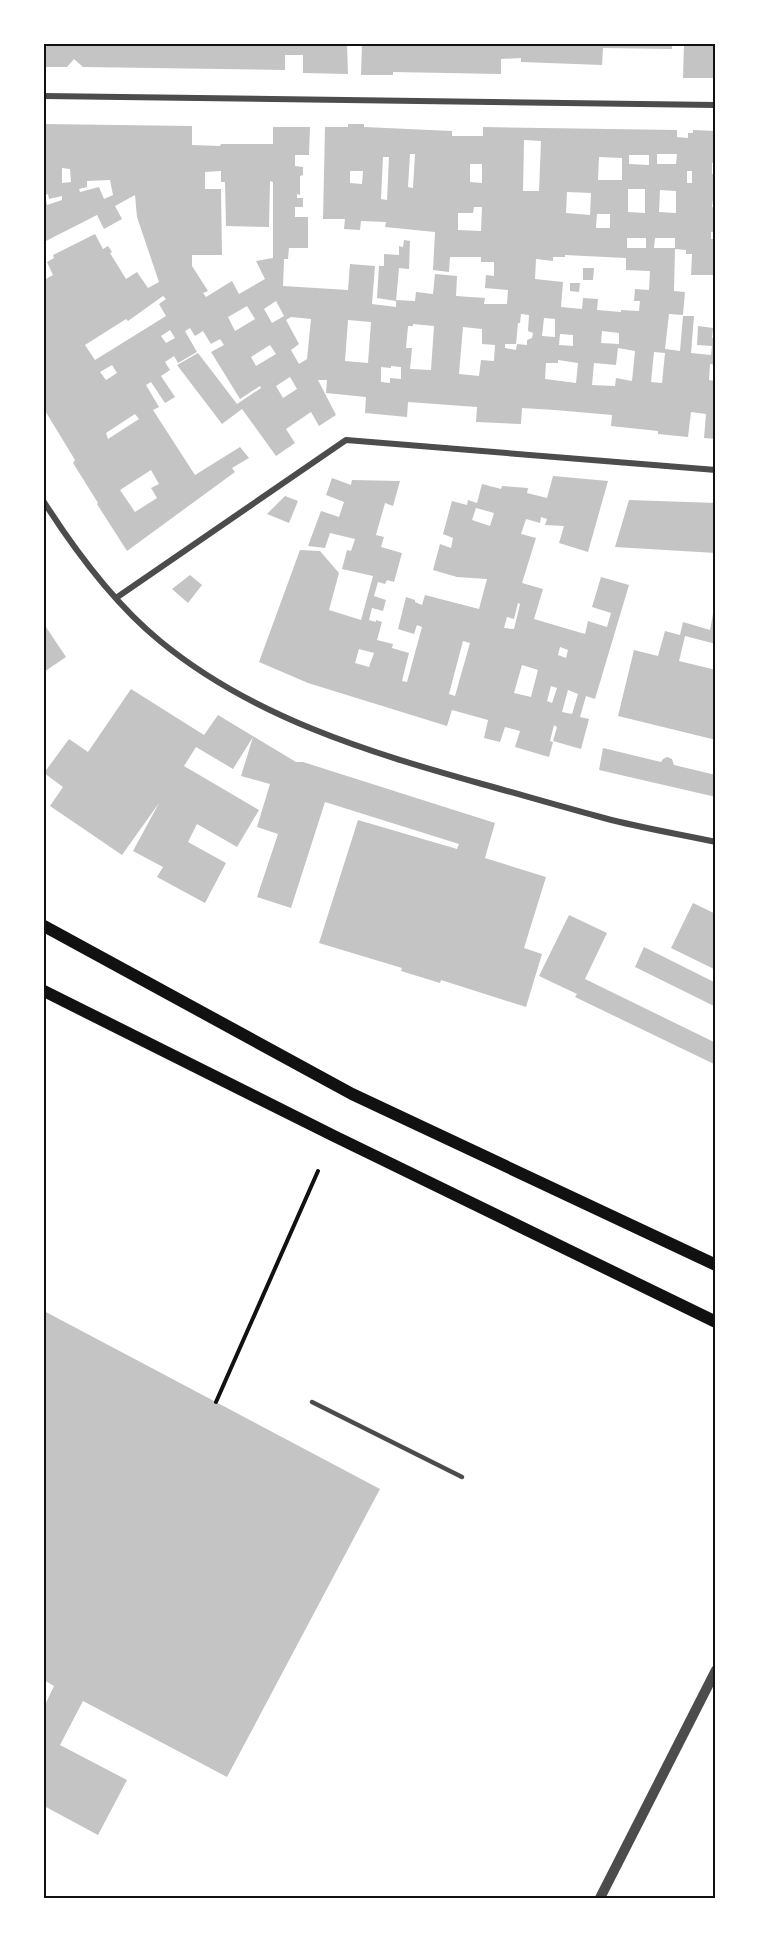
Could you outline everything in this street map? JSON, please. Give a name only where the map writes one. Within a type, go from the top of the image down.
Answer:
[{"type":"main road","points":[[44,926],[352,1094],[716,1265]]},
{"type":"main road","points":[[44,991],[333,1136],[716,1322]]},
{"type":"street","points":[[44,96],[716,105]]},
{"type":"street","points":[[116,598],[346,440],[716,470]]},
{"type":"street","points":[[44,502],[56,522],[116,598],[159,640],[208,676],[255,704],[333,738],[451,775],[595,816],[716,842]]},
{"type":"street","points":[[600,1899],[716,1670]]},
{"type":"lane","points":[[312,1402],[462,1477]]},
{"type":"path","points":[[216,1402],[318,1171]]},
{"type":"building","points":[[44,44],[347,44],[348,74],[303,73],[303,55],[285,55],[285,70],[83,67],[74,59],[67,67],[44,67]]},
{"type":"building","points":[[362,44],[672,44],[672,49],[603,48],[602,65],[521,62],[521,58],[501,59],[501,74],[393,72],[393,75],[361,75]]},
{"type":"building","points":[[684,44],[716,44],[716,78],[683,78]]},
{"type":"building","points":[[44,124],[192,126],[192,145],[220,146],[221,144],[273,144],[273,127],[310,127],[309,155],[295,155],[295,166],[303,167],[303,175],[300,176],[300,195],[297,194],[297,198],[303,198],[303,207],[295,207],[295,217],[308,217],[308,248],[289,248],[288,259],[284,259],[283,286],[348,290],[350,264],[375,266],[372,304],[396,307],[396,300],[415,301],[416,292],[433,294],[435,274],[457,276],[456,296],[485,298],[484,304],[507,304],[508,290],[485,288],[486,275],[494,276],[494,262],[481,262],[481,257],[450,257],[449,272],[433,270],[435,232],[385,227],[386,222],[361,221],[360,230],[344,229],[345,219],[323,219],[325,127],[364,124],[364,127],[452,131],[452,136],[483,136],[483,127],[677,130],[677,137],[688,138],[688,133],[693,133],[693,130],[716,131],[715,162],[712,163],[712,174],[716,174],[716,194],[712,207],[715,208],[716,232],[711,232],[711,239],[713,239],[713,261],[716,261],[716,275],[691,275],[692,254],[686,254],[686,250],[675,249],[674,291],[685,292],[683,315],[669,314],[665,349],[680,351],[683,316],[694,316],[691,353],[711,355],[712,346],[697,345],[698,326],[713,328],[712,338],[716,338],[716,365],[710,364],[709,380],[716,381],[716,439],[704,438],[706,414],[691,412],[688,437],[611,426],[612,415],[555,410],[522,408],[521,424],[476,422],[477,407],[408,402],[407,417],[365,413],[366,397],[326,393],[327,380],[318,380],[336,415],[319,426],[311,412],[286,429],[295,443],[276,456],[242,409],[222,424],[177,365],[198,353],[237,404],[261,388],[260,386],[240,399],[211,352],[224,345],[220,339],[211,344],[203,331],[195,336],[190,328],[185,331],[197,352],[178,363],[174,356],[165,362],[170,370],[161,376],[175,397],[165,403],[151,382],[146,385],[159,407],[153,410],[195,475],[240,447],[249,458],[232,468],[235,472],[127,551],[73,463],[75,460],[44,409],[44,280],[53,275],[47,262],[54,258],[53,255],[95,234],[103,249],[108,246],[126,279],[137,272],[148,288],[159,282],[137,217],[135,195],[115,206],[122,219],[104,229],[97,215],[44,242]],"holes":[[[524,140],[541,141],[539,191],[523,191]],[[410,154],[415,154],[413,188],[408,187]],[[657,154],[677,154],[676,164],[657,164]],[[629,155],[649,155],[649,165],[629,164]],[[383,157],[389,157],[387,200],[381,199]],[[599,157],[622,158],[622,180],[598,180]],[[470,164],[482,164],[482,183],[470,182]],[[62,168],[70,169],[71,182],[62,183]],[[221,171],[221,182],[225,182],[226,226],[269,227],[270,181],[273,182],[273,258],[256,261],[265,279],[239,294],[232,281],[206,297],[203,293],[208,291],[192,266],[192,255],[222,255],[221,189],[205,189],[205,172]],[[350,171],[363,171],[362,184],[350,183]],[[687,171],[692,171],[692,183],[687,183]],[[110,180],[113,195],[104,199],[99,187],[80,192],[79,189],[87,187],[87,181]],[[628,189],[645,189],[645,213],[628,212]],[[660,190],[676,191],[676,213],[659,212]],[[567,192],[591,193],[590,215],[566,213]],[[48,194],[49,199],[62,196],[62,200],[47,205],[45,195]],[[474,207],[482,207],[481,231],[458,230],[458,213],[473,213]],[[597,214],[610,214],[610,228],[596,228]],[[627,238],[646,238],[646,248],[627,248]],[[655,238],[675,238],[675,248],[654,248]],[[565,255],[626,258],[626,270],[650,271],[649,290],[635,289],[634,301],[640,301],[639,311],[597,310],[598,299],[583,298],[582,309],[561,307],[563,282],[535,279],[536,259],[553,261],[553,257],[565,257]],[[163,296],[166,299],[159,304],[166,316],[95,360],[85,345],[126,319],[128,321]],[[276,301],[284,316],[272,323],[264,309]],[[247,306],[255,319],[235,331],[228,317]],[[521,314],[529,315],[528,331],[533,333],[532,338],[527,340],[527,345],[517,344],[516,350],[505,348],[505,344],[516,344]],[[291,317],[311,319],[307,359],[299,364],[291,350],[299,344],[286,320]],[[544,318],[555,319],[555,337],[542,336]],[[348,320],[371,322],[368,363],[345,361]],[[413,324],[434,326],[431,370],[410,369],[412,348],[406,348],[408,326],[413,326]],[[463,327],[482,329],[482,344],[495,345],[494,361],[481,360],[479,376],[459,374]],[[170,330],[175,338],[166,343],[161,336]],[[602,331],[619,333],[619,344],[601,343]],[[560,334],[573,335],[573,346],[559,345]],[[270,345],[276,354],[256,366],[251,357]],[[618,348],[635,351],[632,381],[616,378],[615,386],[592,385],[594,363],[616,365]],[[654,352],[665,353],[662,383],[651,382]],[[558,360],[578,363],[576,383],[545,379],[546,363],[558,363]],[[112,365],[117,373],[106,380],[100,372]],[[381,367],[401,367],[401,379],[390,378],[390,383],[381,382]],[[290,377],[297,389],[283,398],[276,386]],[[135,414],[139,419],[108,439],[106,433]],[[151,470],[159,484],[151,488],[157,498],[135,512],[120,490]]]},
{"type":"building","points":[[404,240],[410,241],[409,269],[399,268],[396,301],[377,298],[379,266],[384,266],[384,254],[399,255],[399,246],[403,247]]},
{"type":"building","points":[[583,268],[594,268],[593,280],[583,280]]},
{"type":"building","points":[[570,283],[580,283],[579,292],[570,291]]},
{"type":"building","points":[[553,476],[608,481],[588,552],[559,543],[564,526],[545,525],[547,519],[541,517],[540,523],[526,519],[521,534],[536,538],[522,583],[543,589],[534,619],[585,634],[588,621],[607,627],[611,613],[592,607],[601,577],[629,585],[595,699],[586,696],[580,717],[589,719],[581,749],[553,741],[557,727],[554,725],[549,757],[515,747],[520,731],[505,727],[500,742],[484,738],[488,720],[452,710],[447,726],[308,683],[259,662],[300,550],[320,551],[339,573],[329,610],[361,620],[373,576],[342,569],[347,550],[351,551],[355,539],[330,533],[325,548],[308,546],[321,511],[339,517],[344,502],[326,495],[332,478],[351,485],[352,480],[400,481],[393,506],[385,503],[376,535],[384,537],[381,547],[402,553],[394,582],[387,580],[385,584],[378,582],[374,596],[386,600],[383,611],[372,608],[369,620],[382,622],[377,640],[393,644],[392,648],[409,653],[402,681],[407,682],[422,627],[417,625],[414,634],[398,629],[406,597],[422,605],[425,595],[479,609],[487,579],[457,577],[433,570],[440,544],[451,548],[453,538],[443,534],[452,501],[467,505],[468,500],[477,503],[482,484],[501,489],[502,486],[528,488],[527,493],[547,498]],"holes":[[[476,508],[494,513],[490,526],[472,520]],[[518,603],[520,604],[514,629],[504,628],[507,617],[514,619]],[[463,641],[470,643],[455,696],[449,694]],[[560,647],[568,650],[566,658],[558,655]],[[359,649],[374,653],[369,667],[355,663]],[[522,665],[538,670],[531,697],[514,693]],[[551,686],[557,688],[552,703],[547,701]],[[568,690],[578,694],[572,714],[562,712]]]},
{"type":"building","points":[[285,496],[298,501],[289,523],[267,514]]},
{"type":"building","points":[[629,500],[716,503],[716,553],[615,547]]},
{"type":"building","points":[[190,575],[202,585],[188,603],[172,589]]},
{"type":"building","points":[[713,614],[716,615],[716,644],[685,636],[679,661],[716,670],[716,740],[618,716],[634,650],[658,656],[665,631],[680,635],[683,622],[710,630]]},
{"type":"building","points":[[44,624],[66,657],[44,672]]},
{"type":"building","points":[[131,689],[204,735],[218,715],[296,762],[303,762],[495,823],[485,858],[546,877],[524,948],[542,954],[526,1007],[441,980],[440,983],[401,971],[402,968],[319,943],[358,820],[457,849],[459,844],[325,802],[291,908],[257,897],[278,834],[257,827],[270,784],[241,776],[253,737],[233,769],[196,747],[184,766],[259,810],[237,847],[197,824],[188,842],[226,863],[205,903],[157,877],[163,867],[133,851],[159,803],[122,855],[50,806],[63,787],[44,773],[69,739],[88,752]]},
{"type":"building","points":[[603,748],[661,762],[667,757],[672,759],[674,765],[716,775],[716,797],[599,770]]},
{"type":"building","points":[[693,903],[716,914],[716,970],[671,948]]},
{"type":"building","points":[[569,915],[607,933],[585,979],[716,1043],[716,1065],[575,997],[577,994],[539,976]]},
{"type":"building","points":[[644,947],[716,983],[716,1007],[635,967]]},
{"type":"building","points":[[44,1311],[380,1489],[227,1777],[83,1701],[60,1745],[127,1780],[98,1835],[44,1806],[44,1707],[54,1686],[44,1680]]}]
